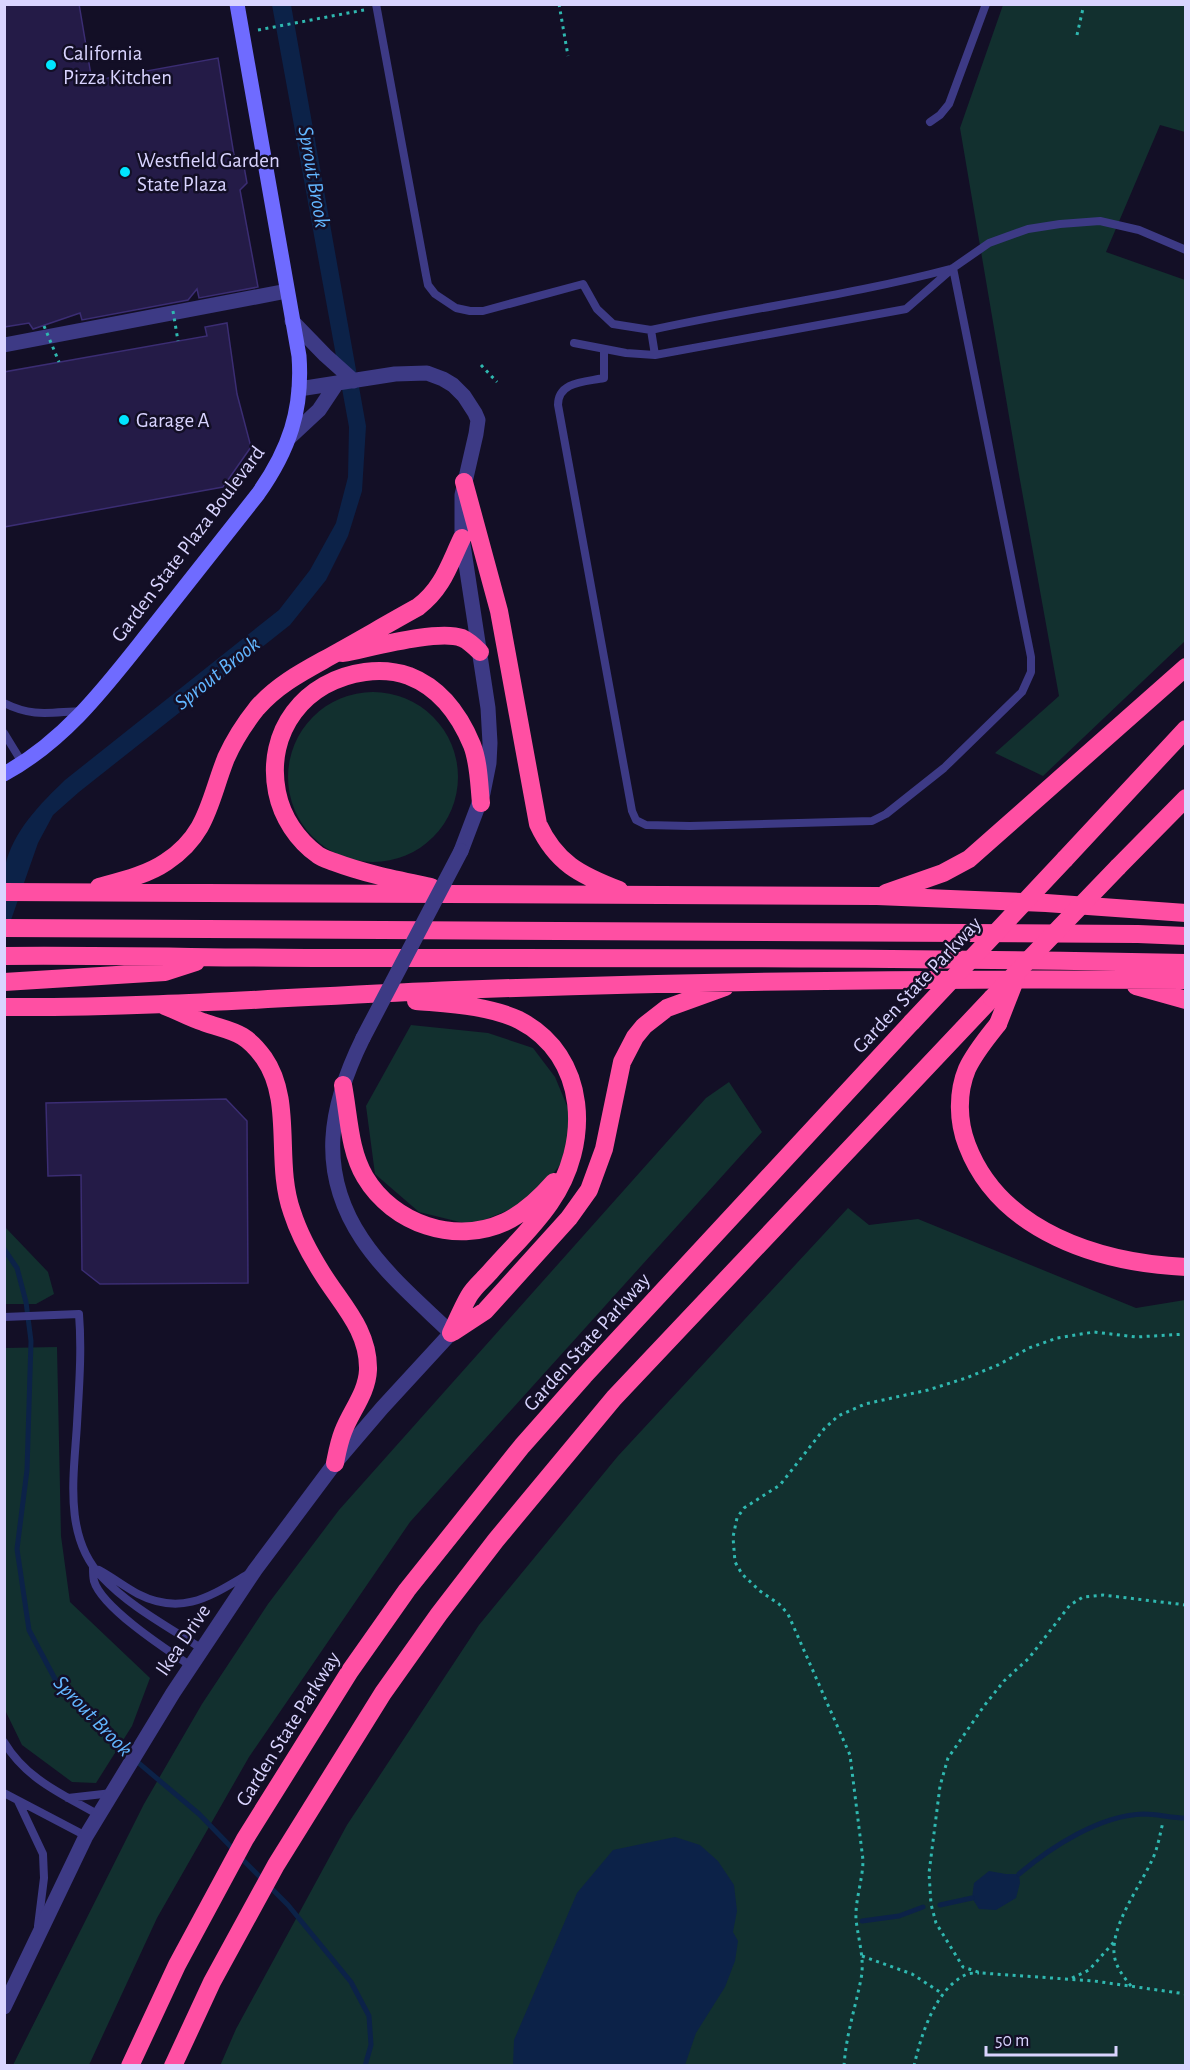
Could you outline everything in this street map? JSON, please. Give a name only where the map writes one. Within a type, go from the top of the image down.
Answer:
[{"type":"highway","points":[[464,482],[483,545],[499,611],[538,824],[546,842],[561,860],[581,874],[629,894]]},
{"type":"highway","points":[[72,893],[138,876],[165,863],[187,845],[205,818],[227,757],[239,732],[257,708],[277,688],[300,673],[418,607],[432,596],[444,578],[462,538]]},
{"type":"highway","points":[[333,656],[424,638],[450,636],[464,639],[480,652]]},
{"type":"highway","points":[[877,896],[943,873],[969,859],[1185,667]]},
{"type":"highway","points":[[468,895],[358,872],[318,855],[295,832],[282,811],[274,776],[277,750],[286,724],[307,696],[322,686],[355,673],[383,671],[403,674],[424,683],[438,694],[465,730],[476,761],[481,803]]},
{"type":"highway","name":"Garden State Parkway","points":[[129,2066],[177,1965],[245,1839],[350,1671],[407,1590],[463,1518],[584,1376],[1185,729]]},
{"type":"highway","points":[[172,2066],[254,1902],[335,1767],[389,1684],[496,1539],[614,1398],[1018,970],[1185,798]]},
{"type":"highway","points":[[4,892],[877,896],[1046,903],[1185,913]]},
{"type":"highway","points":[[4,927],[1185,936]]},
{"type":"highway","points":[[4,956],[542,957],[1185,963]]},
{"type":"highway","points":[[4,982],[165,972],[211,957]]},
{"type":"highway","points":[[1018,970],[998,1024],[979,1049],[962,1084],[960,1101],[964,1138],[978,1170],[1017,1214],[1052,1235],[1075,1245],[1124,1259],[1185,1267]]},
{"type":"highway","points":[[1117,980],[1185,1000]]},
{"type":"highway","points":[[4,1007],[161,1004],[355,994],[747,981],[1185,980]]},
{"type":"highway","points":[[451,1333],[484,1311],[569,1218],[589,1190],[604,1149],[622,1062],[635,1036],[667,1008],[747,981]]},
{"type":"highway","points":[[355,994],[492,1010],[520,1021],[534,1030],[557,1053],[571,1080],[578,1111],[575,1147],[561,1186],[550,1204],[470,1294],[451,1333]]},
{"type":"highway","points":[[161,1004],[204,1023],[229,1029],[242,1035],[262,1056],[275,1079],[281,1103],[283,1171],[291,1211],[309,1252],[357,1324],[366,1351],[368,1370],[366,1382],[343,1432],[335,1463]]},
{"type":"highway","points":[[343,1085],[352,1146],[365,1178],[385,1202],[410,1220],[425,1226],[441,1230],[474,1230],[505,1222],[542,1195],[571,1162]]},
{"type":"street","name":"Garden State Plaza Boulevard","points":[[4,774],[45,748],[86,711],[258,494],[275,468],[290,437],[297,409],[299,356],[237,4]]},
{"type":"street","points":[[4,345],[287,291]]},
{"type":"street","points":[[292,321],[354,381]]},
{"type":"street","points":[[299,389],[383,376],[427,373],[453,385],[468,401],[478,420],[464,482],[461,509],[462,538],[490,734],[489,763],[481,803],[461,851],[363,1038],[343,1085],[335,1112],[333,1152],[337,1181],[348,1211],[363,1240],[381,1264],[451,1333]]},
{"type":"street","points":[[290,437],[319,410],[337,383]]},
{"type":"street","name":"Ikea Drive","points":[[4,2007],[98,1814],[202,1649],[255,1570],[335,1463],[451,1333]]},
{"type":"lane","points":[[376,4],[428,285],[435,294],[456,308],[483,311],[583,284],[597,309],[613,324],[651,330],[754,308],[901,282],[954,268]]},
{"type":"lane","points":[[930,122],[949,104],[986,4]]},
{"type":"lane","points":[[574,343],[655,355],[906,309],[954,268],[989,243],[1028,229],[1060,224],[1100,221],[1139,230],[1185,250]]},
{"type":"lane","points":[[604,349],[604,378],[565,388],[558,395],[558,405],[632,811],[636,820],[646,825],[690,826],[872,821],[886,814],[944,768],[1022,692],[1031,672],[1031,657],[954,268]]},
{"type":"lane","points":[[651,330],[655,355]]},
{"type":"lane","points":[[4,703],[18,710],[35,714],[86,711]]},
{"type":"lane","points":[[4,733],[23,764]]},
{"type":"lane","points":[[4,1317],[79,1314],[81,1343],[73,1506],[78,1533],[93,1567],[103,1578],[133,1603],[202,1649]]},
{"type":"lane","points":[[93,1567],[150,1599],[177,1605],[206,1599],[255,1570]]},
{"type":"lane","points":[[93,1567],[94,1582],[104,1598],[154,1641],[191,1666]]},
{"type":"lane","points":[[4,1742],[12,1755],[35,1779],[98,1814]]},
{"type":"lane","points":[[4,1793],[86,1836]]},
{"type":"lane","points":[[68,1798],[112,1793]]},
{"type":"lane","points":[[18,1800],[43,1854],[45,1878],[40,1900],[37,1938]]},
{"type":"path","points":[[559,4],[568,56]]},
{"type":"path","points":[[1077,35],[1084,4]]},
{"type":"path","points":[[264,29],[343,14]]},
{"type":"path","points":[[172,311],[178,341]]},
{"type":"path","points":[[44,326],[59,362]]},
{"type":"path","points":[[481,365],[497,382]]},
{"type":"path","points":[[844,2066],[849,2026],[861,1978],[862,1956],[856,1918],[863,1876],[863,1860],[850,1755],[788,1614],[780,1604],[760,1591],[742,1574],[735,1562],[733,1537],[737,1518],[744,1508],[780,1485],[824,1429],[838,1416],[865,1404],[928,1390],[966,1378],[998,1365],[1029,1348],[1057,1338],[1094,1332],[1136,1336],[1185,1334]]},
{"type":"path","points":[[1185,1605],[1103,1595],[1083,1598],[1070,1605],[1029,1658],[1004,1681],[984,1706],[948,1758],[940,1786],[929,1873],[931,1904],[936,1923],[963,1967],[981,1972],[1069,1979],[1185,1994]]},
{"type":"path","points":[[1132,1987],[1117,1965],[1114,1953],[1115,1940],[1124,1916],[1154,1855],[1163,1822]]},
{"type":"path","points":[[1069,1979],[1089,1970],[1115,1940]]},
{"type":"path","points":[[862,1956],[912,1974],[943,1994]]},
{"type":"path","points":[[914,2066],[931,2016],[943,1994],[966,1974],[981,1972]]},
{"type":"green space","points":[[1003,5],[1185,5],[1185,132],[1160,125],[1106,252],[1185,280],[1185,641],[1043,776],[995,753],[1059,696],[960,128]]},
{"type":"green space","points":[[373,692],[390,693],[406,698],[433,717],[452,744],[457,760],[457,794],[452,810],[433,837],[406,856],[390,861],[373,862],[356,861],[340,856],[313,837],[294,810],[289,794],[288,777],[289,760],[294,744],[313,717],[340,698],[356,693]]},
{"type":"green space","points":[[411,1025],[488,1033],[533,1048],[555,1077],[570,1113],[566,1158],[530,1201],[472,1225],[419,1212],[375,1174],[366,1106]]},
{"type":"green space","points":[[729,1082],[762,1132],[410,1522],[249,1757],[157,1918],[89,2065],[13,2065],[144,1804],[202,1704],[268,1604],[339,1510],[706,1098]]},
{"type":"green space","points":[[848,1208],[869,1225],[918,1219],[1136,1308],[1185,1300],[1185,2065],[220,2066],[236,2029],[347,1825],[479,1625],[618,1456]]},
{"type":"green space","points":[[5,1227],[48,1272],[54,1294],[36,1304],[5,1304]]},
{"type":"green space","points":[[57,1347],[61,1536],[70,1602],[150,1678],[132,1726],[96,1783],[72,1782],[22,1745],[5,1710],[5,1348]]},
{"type":"water","points":[[272,5],[291,5],[366,426],[362,491],[348,536],[326,580],[290,625],[53,815],[38,843],[5,937],[3,892],[5,867],[14,842],[29,819],[65,780],[279,610],[310,570],[336,523],[348,477],[349,427]]},
{"type":"water","points":[[675,1837],[700,1845],[718,1861],[734,1885],[737,1911],[733,1932],[738,1941],[735,1961],[725,1987],[696,2033],[685,2065],[513,2065],[514,2040],[577,1893],[613,1850]]},
{"type":"water","points":[[989,1871],[1019,1874],[1020,1883],[1016,1898],[996,1910],[979,1909],[972,1898],[974,1883]]},
{"type":"building","name":"Westfield Garden State Plaza","points":[[4,4],[79,4],[92,81],[218,58],[234,155],[243,161],[247,183],[240,190],[258,287],[199,298],[197,289],[188,300],[82,320],[80,313],[33,329],[29,323],[4,327]]},
{"type":"building","name":"Garage A","points":[[227,323],[237,394],[251,447],[223,487],[4,527],[4,372],[207,336],[205,327]]},
{"type":"building","points":[[226,1099],[247,1121],[248,1283],[100,1284],[82,1270],[81,1175],[48,1176],[46,1103]]},
{"type":"waterway","name":"Sprout Brook","points":[[4,1249],[17,1268],[26,1302],[31,1341],[27,1470],[17,1549],[29,1630],[55,1679],[102,1732],[199,1814],[234,1850]]},
{"type":"waterway","points":[[1019,1874],[1061,1843],[1110,1820],[1144,1814],[1186,1818]]},
{"type":"waterway","name":"Sprout Brook","points":[[240,1857],[288,1905],[351,1982],[369,2016],[371,2045],[365,2066]]},
{"type":"waterway","points":[[940,1905],[972,1898]]},
{"type":"waterway","points":[[862,1921],[899,1916],[923,1907]]},
{"type":"place","name":"California Pizza Kitchen","points":[[51,65]]},
{"type":"place","name":"Westfield Garden State Plaza","points":[[125,172]]},
{"type":"place","name":"Garage A","points":[[124,420]]}]
